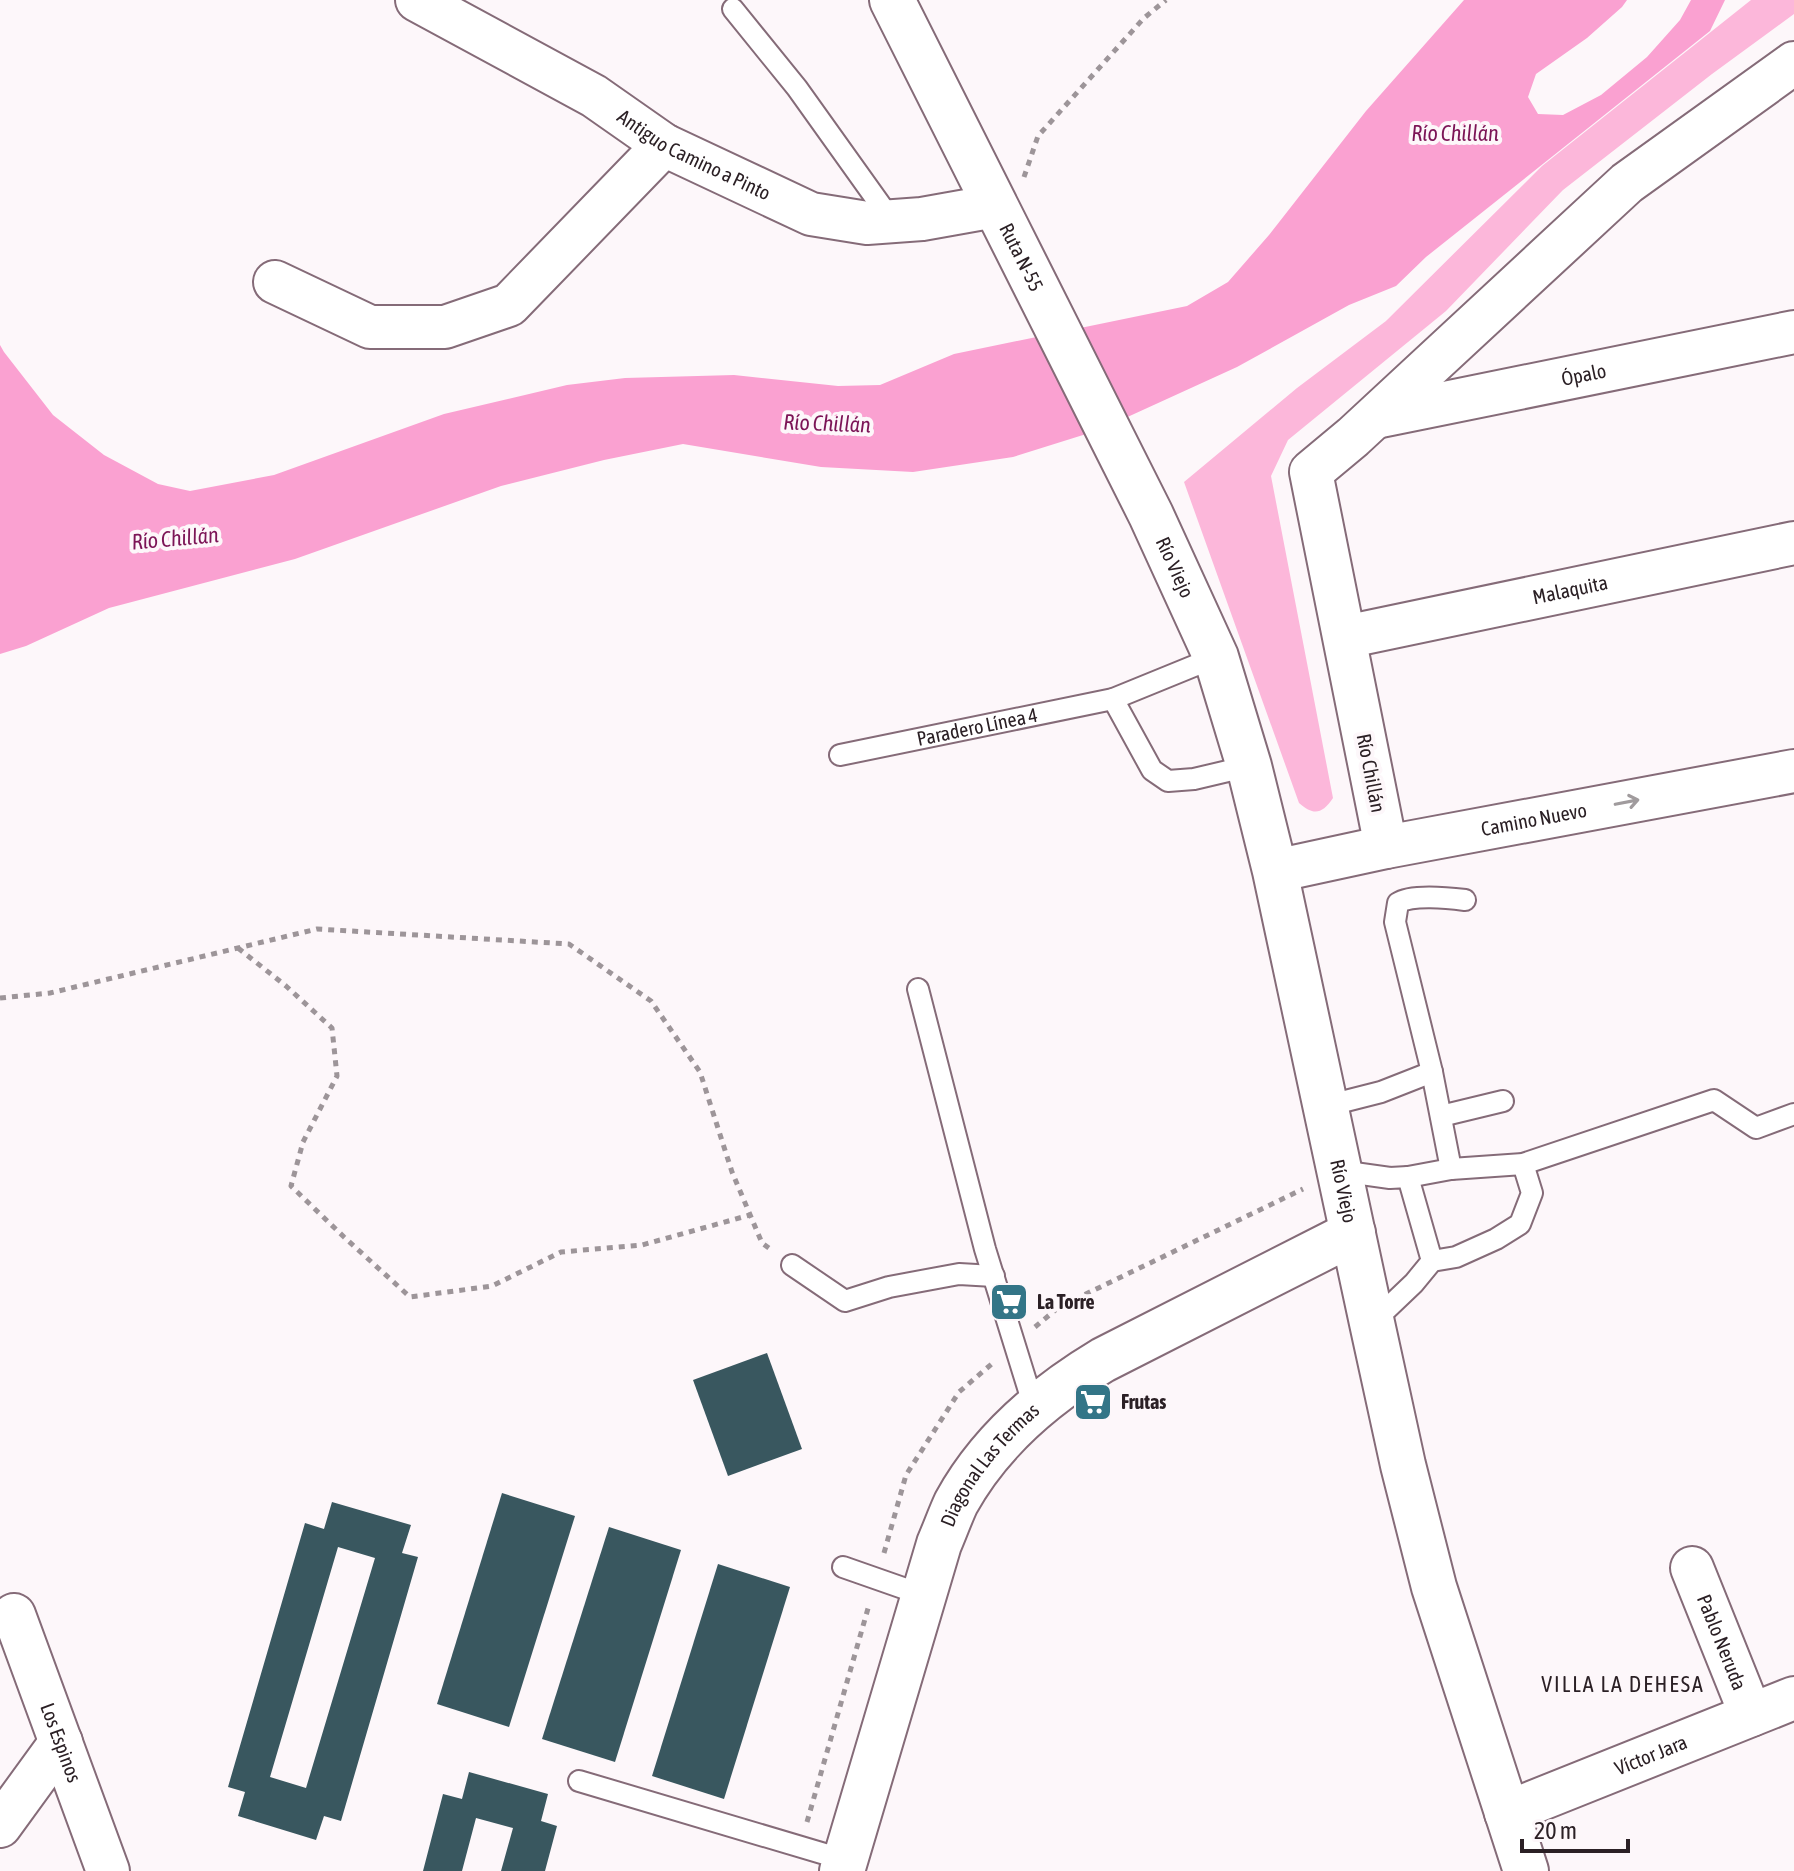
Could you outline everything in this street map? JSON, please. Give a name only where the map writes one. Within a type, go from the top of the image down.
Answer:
[{"type":"main road","name":"Ruta N-55","points":[[892,0],[1151,515]]},
{"type":"main road","name":"Río Viejo","points":[[1151,515],[1216,657],[1249,766],[1275,871],[1403,1465],[1434,1587],[1526,1871]]},
{"type":"main road","name":"Diagonal Las Termas","points":[[843,1866],[939,1544],[956,1504],[1004,1436],[1034,1407],[1103,1360],[1353,1233]]},
{"type":"street","name":"Antiguo Camino a Pinto","points":[[417,0],[594,96],[664,145],[811,214],[867,223],[922,219],[995,206]]},
{"type":"street","name":"Río Chillán","points":[[1386,847],[1311,472],[1374,418],[1627,183],[1794,63]]},
{"type":"street","points":[[275,282],[370,327],[445,327],[509,305],[664,145]]},
{"type":"street","name":"Ópalo","points":[[1374,418],[1794,332]]},
{"type":"street","name":"Malaquita","points":[[1345,637],[1794,543]]},
{"type":"street","name":"Camino Nuevo","points":[[1275,871],[1386,847],[1794,771]]},
{"type":"street","name":"Pablo Neruda","points":[[1692,1568],[1751,1715]]},
{"type":"street","name":"Los Espinos","points":[[14,1615],[108,1871]]},
{"type":"street","name":"Víctor Jara","points":[[1506,1813],[1794,1698]]},
{"type":"street","points":[[0,1826],[61,1742]]},
{"type":"lane","points":[[730,3],[797,88],[892,221]]},
{"type":"lane","name":"Paradero Línea 4","points":[[840,755],[1113,699],[1216,657]]},
{"type":"lane","points":[[1113,699],[1152,770],[1168,781],[1194,779],[1249,766]]},
{"type":"lane","points":[[1451,1169],[1432,1072],[1395,922],[1398,903],[1405,898],[1465,900]]},
{"type":"lane","points":[[918,989],[994,1276],[1034,1407]]},
{"type":"lane","points":[[1326,1106],[1381,1092],[1432,1072]]},
{"type":"lane","points":[[1340,1171],[1390,1178],[1451,1169],[1523,1164],[1714,1100],[1756,1128],[1794,1114]]},
{"type":"lane","points":[[1441,1116],[1503,1101]]},
{"type":"lane","points":[[1372,1323],[1432,1261],[1456,1257],[1520,1224],[1532,1193],[1523,1164]]},
{"type":"lane","points":[[1408,1177],[1432,1261]]},
{"type":"lane","points":[[792,1265],[845,1301],[889,1287],[959,1274],[994,1276]]},
{"type":"lane","points":[[843,1567],[923,1595]]},
{"type":"lane","points":[[579,1781],[843,1866]]},
{"type":"path","points":[[995,206],[1007,198],[1025,175],[1038,136],[1144,18],[1166,0]]},
{"type":"path","points":[[0,998],[50,993],[317,929],[569,944],[651,1001],[700,1072],[732,1172],[762,1243],[792,1265]]},
{"type":"path","points":[[238,948],[332,1028],[337,1076],[303,1142],[291,1186],[410,1297],[492,1286],[561,1252],[642,1245],[750,1215]]},
{"type":"shaded area","points":[[1751,0],[1794,0],[1794,14],[1563,190],[1446,311],[1288,440],[1271,476],[1333,798],[1321,810],[1309,810],[1299,803],[1184,482],[1297,388],[1386,321],[1542,166]]},
{"type":"water","name":"Río Chillán","points":[[1464,0],[1627,0],[1587,38],[1536,74],[1528,97],[1538,114],[1563,115],[1601,95],[1647,57],[1680,20],[1691,0],[1725,0],[1710,31],[1426,257],[1396,286],[1349,305],[1237,367],[1099,430],[1013,457],[913,472],[821,467],[683,444],[604,460],[501,486],[295,559],[109,608],[26,646],[0,654],[0,345],[53,415],[104,455],[158,484],[190,491],[274,475],[444,414],[567,385],[625,378],[734,375],[838,386],[880,385],[954,354],[1187,306],[1228,282],[1366,111]]},
{"type":"building","points":[[767,1353],[802,1449],[728,1476],[693,1380]]},
{"type":"building","points":[[502,1493],[575,1516],[509,1727],[437,1704]]},
{"type":"building","points":[[332,1502],[411,1525],[402,1553],[418,1557],[341,1821],[324,1816],[316,1840],[238,1816],[245,1792],[228,1787],[305,1523],[324,1529]],"holes":[[[338,1547],[375,1558],[306,1788],[270,1777]]]},
{"type":"building","points":[[609,1527],[681,1550],[615,1762],[542,1739]]},
{"type":"building","points":[[718,1564],[790,1587],[724,1799],[652,1776]]},
{"type":"building","points":[[469,1772],[548,1794],[541,1821],[557,1826],[545,1871],[501,1871],[513,1828],[476,1818],[462,1871],[423,1871],[443,1794],[462,1799]]},
{"type":"place","name":"La Torre","points":[[1009,1302]]},
{"type":"place","name":"Frutas","points":[[1093,1402]]},
{"type":"district","name":"VILLA LA DEHESA","points":[[1623,1684]]}]
